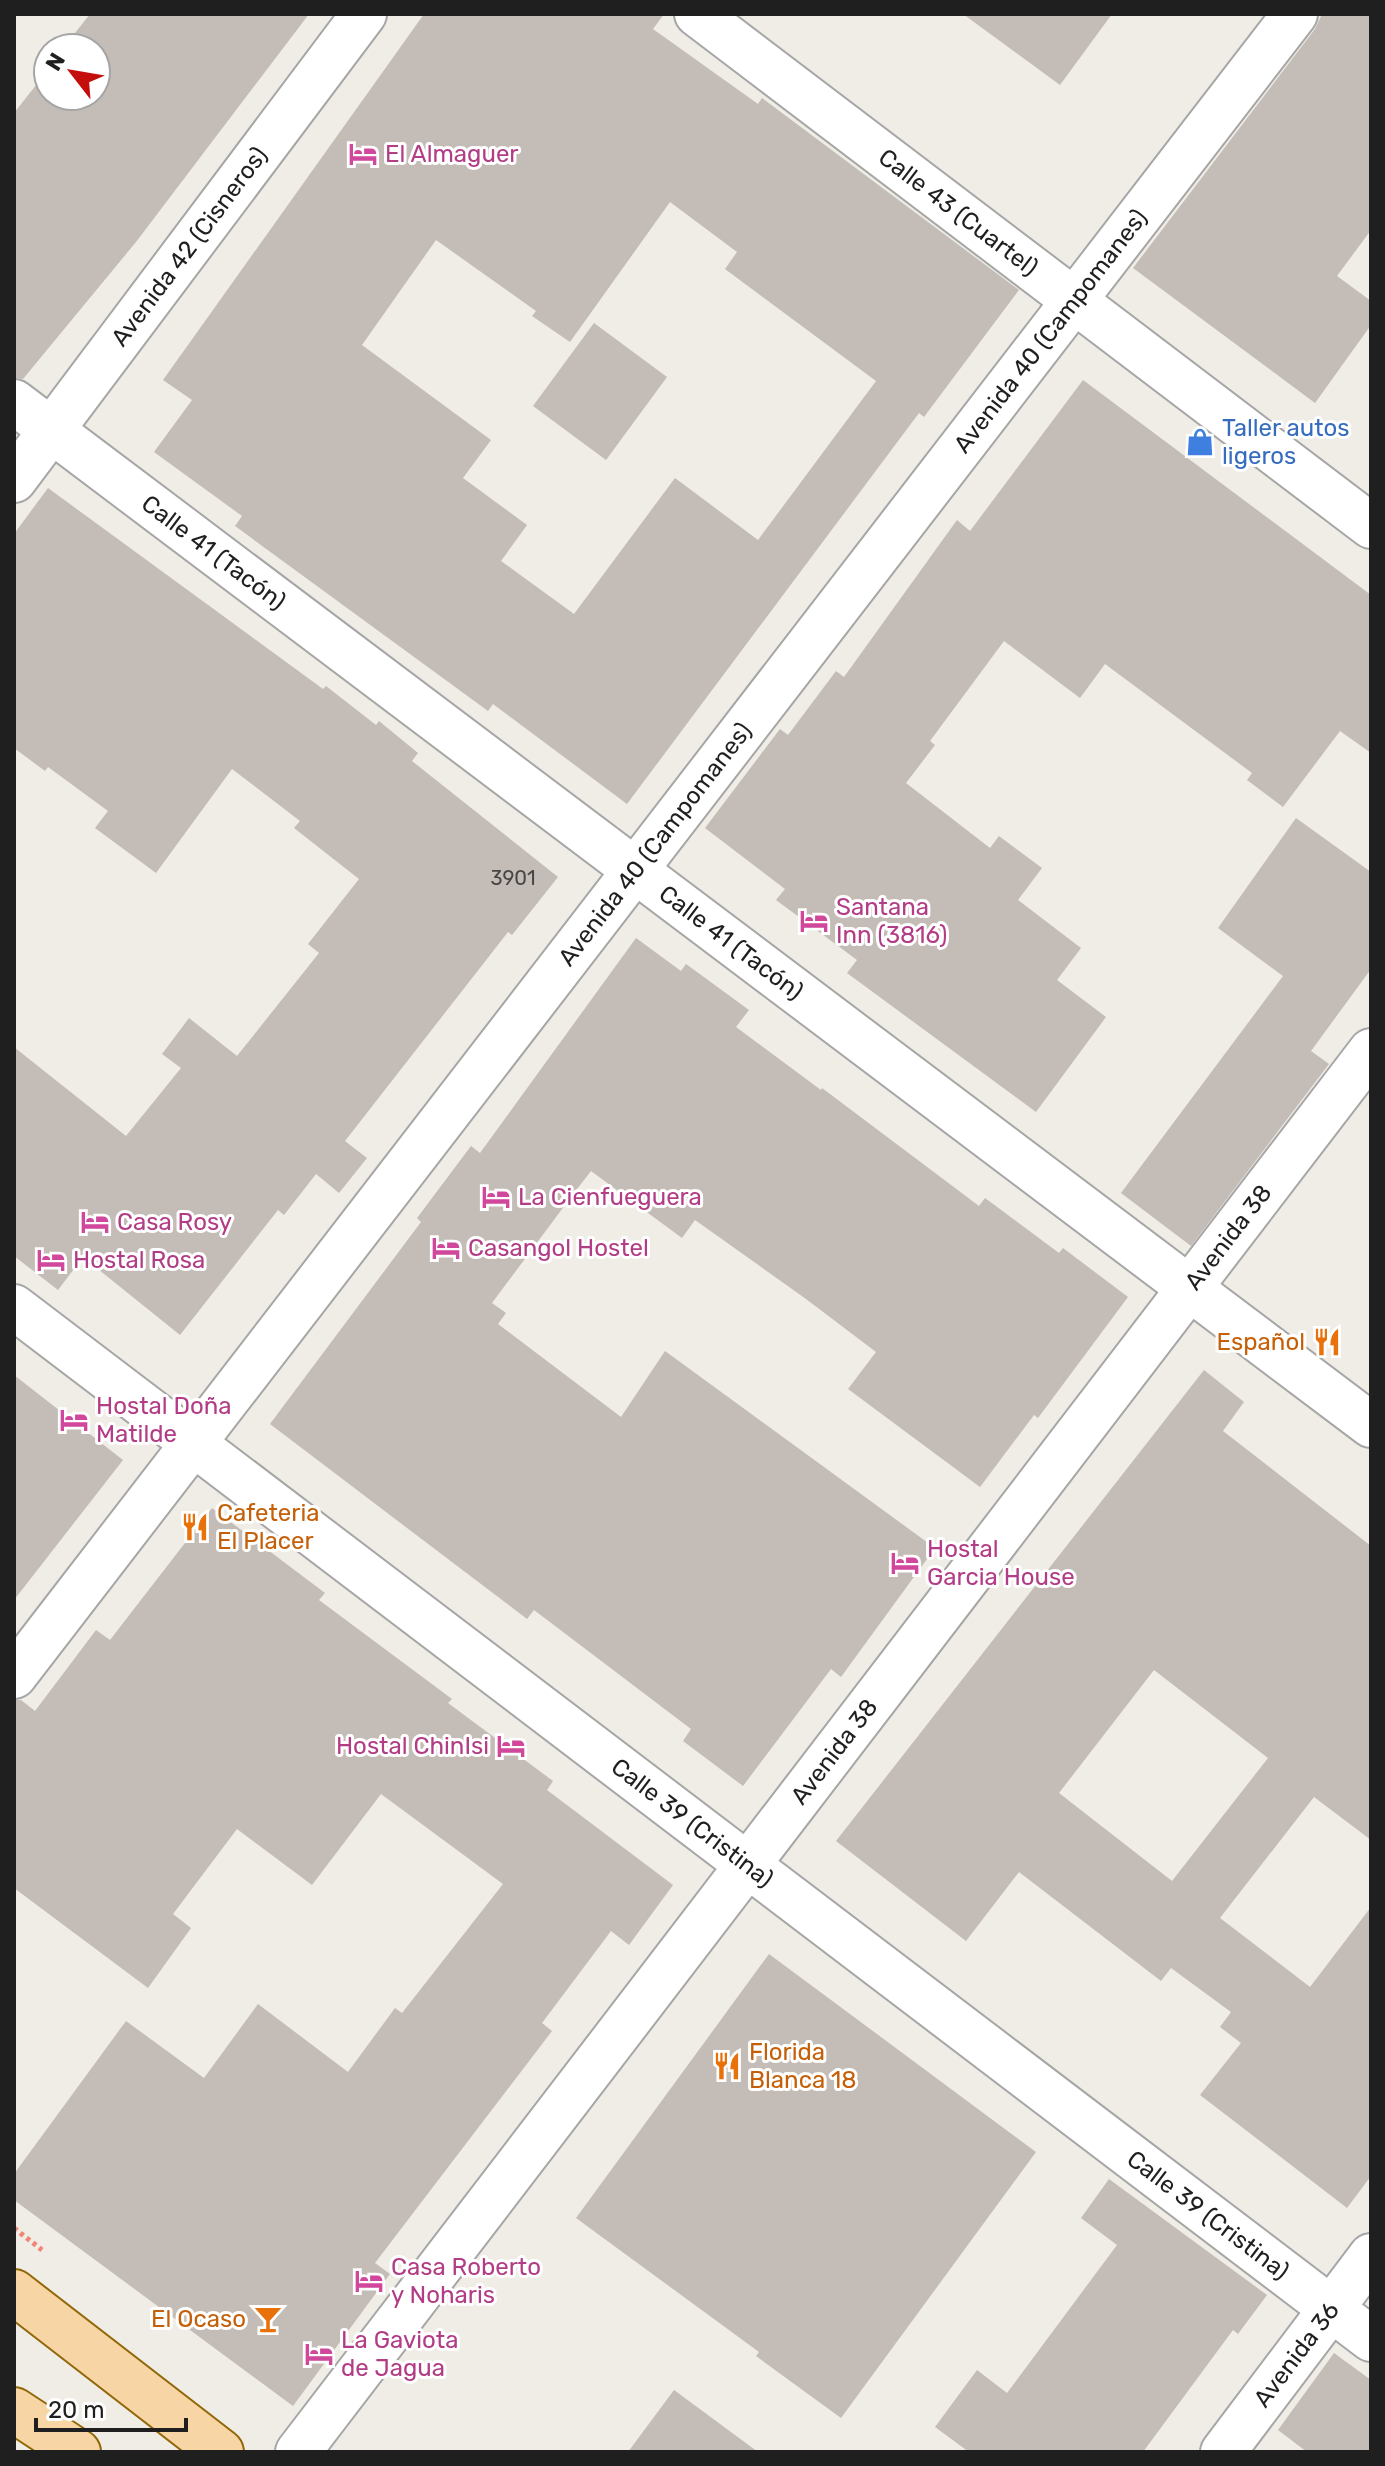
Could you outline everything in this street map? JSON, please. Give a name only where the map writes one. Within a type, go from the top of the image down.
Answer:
[{"type":"main road","points":[[14,2292],[221,2452]]},
{"type":"main road","points":[[14,2410],[78,2452]]},
{"type":"street","name":"Avenida 42 (Cisneros)","points":[[14,480],[364,14]]},
{"type":"street","name":"Calle 43 (Cuartel)","points":[[697,14],[1371,526]]},
{"type":"street","name":"Avenida 40 (Campomanes)","points":[[14,1676],[1295,14]]},
{"type":"street","name":"Calle 41 (Tacón)","points":[[14,402],[1371,1425]]},
{"type":"street","name":"Avenida 38","points":[[298,2452],[1371,1051]]},
{"type":"street","name":"Calle 39 (Cristina)","points":[[14,1307],[195,1441],[1371,2339]]},
{"type":"street","name":"Avenida 36","points":[[1223,2452],[1371,2256]]},
{"type":"building","points":[[90,14],[309,14],[136,242],[23,379],[14,378],[14,113],[32,90],[32,112],[112,112],[112,32],[76,32]]},
{"type":"building","points":[[424,14],[664,14],[653,29],[758,104],[762,98],[1019,290],[924,417],[919,413],[627,804],[493,704],[488,711],[235,526],[242,516],[154,452],[192,400],[163,380]],"holes":[[[670,202],[737,252],[725,269],[876,381],[758,540],[675,478],[574,614],[501,561],[527,525],[463,478],[491,440],[362,345],[436,240],[536,311],[532,316],[570,342]]]},
{"type":"building","points":[[963,14],[1112,14],[1060,85]]},
{"type":"building","points":[[1322,14],[1371,14],[1371,230],[1337,276],[1371,301],[1371,325],[1315,403],[1133,268],[1315,29]]},
{"type":"building","points":[[594,323],[667,377],[606,460],[533,406]]},
{"type":"building","points":[[1083,380],[1371,595],[1371,753],[1340,731],[1283,807],[1247,780],[1252,773],[1105,664],[1080,698],[1004,641],[930,741],[935,745],[906,783],[990,848],[999,836],[1042,868],[1018,900],[1081,948],[1057,980],[1106,1017],[1036,1112],[847,973],[857,960],[776,900],[785,889],[705,828],[780,729],[788,735],[836,671],[844,677],[957,520],[970,531]]},
{"type":"building","points":[[48,488],[323,689],[326,686],[376,725],[379,721],[418,753],[412,761],[558,877],[512,935],[508,932],[345,1141],[367,1158],[339,1193],[316,1174],[284,1215],[278,1210],[180,1335],[83,1257],[58,1290],[14,1256],[14,1047],[126,1136],[181,1068],[162,1054],[189,1018],[237,1056],[319,953],[308,944],[359,879],[294,828],[300,821],[232,769],[156,873],[95,828],[108,811],[48,767],[45,771],[14,748],[14,534]]},
{"type":"building","points":[[1296,818],[1371,872],[1371,969],[1311,1051],[1329,1064],[1191,1246],[1121,1193],[1283,976],[1218,928]]},
{"type":"building","points":[[636,938],[681,971],[686,964],[749,1010],[736,1027],[979,1206],[985,1198],[1059,1253],[1063,1248],[1128,1297],[1038,1418],[1034,1415],[980,1487],[848,1389],[876,1352],[695,1220],[682,1238],[591,1171],[492,1303],[506,1313],[498,1324],[621,1417],[665,1351],[935,1548],[841,1677],[831,1669],[743,1786],[683,1741],[691,1729],[534,1610],[527,1619],[270,1424],[421,1222],[417,1218],[471,1146],[480,1153]]},
{"type":"building","points":[[1204,1370],[1244,1402],[1223,1431],[1371,1546],[1371,1840],[1314,1797],[1220,1918],[1310,1987],[1371,1907],[1371,2176],[1347,2208],[1200,2095],[1241,2043],[1220,2027],[1231,2012],[1171,1968],[1161,1981],[1019,1872],[966,1941],[836,1841]],"holes":[[[1154,1670],[1268,1758],[1172,1881],[1059,1793]]]},
{"type":"building","points":[[14,1375],[123,1460],[14,1600]]},
{"type":"building","points":[[212,1508],[325,1593],[319,1600],[452,1699],[448,1703],[553,1781],[547,1790],[673,1885],[629,1945],[611,1931],[542,2023],[552,2031],[375,2263],[390,2274],[293,2406],[14,2200],[14,2174],[126,2021],[204,2078],[258,2004],[348,2072],[395,2008],[402,2013],[503,1884],[381,1794],[312,1885],[237,1829],[173,1914],[191,1928],[148,1988],[14,1888],[14,1700],[21,1700],[35,1711],[96,1630],[110,1640]]},
{"type":"building","points":[[769,1954],[1036,2152],[841,2418],[756,2356],[759,2352],[576,2218]]},
{"type":"building","points":[[1109,2179],[1267,2295],[1238,2334],[1233,2330],[1143,2452],[969,2452],[935,2427],[977,2370],[1007,2393],[1117,2245],[1081,2218]]},
{"type":"building","points":[[1334,2353],[1371,2380],[1371,2452],[1307,2452],[1278,2430]]},
{"type":"building","points":[[674,2390],[758,2452],[628,2452]]},
{"type":"place","name":"El Almaguer","points":[[363,154]]},
{"type":"place","name":"Taller autos ligeros","points":[[1200,442]]},
{"type":"place","name":"Santana Inn (3816)","points":[[814,921]]},
{"type":"place","name":"La Cienfueguera","points":[[496,1197]]},
{"type":"place","name":"Casa Rosy","points":[[95,1222]]},
{"type":"place","name":"Casangol Hostel","points":[[446,1248]]},
{"type":"place","name":"Hostal Rosa","points":[[51,1260]]},
{"type":"place","name":"Español","points":[[1327,1342]]},
{"type":"place","name":"Hostal Doña Matilde","points":[[74,1420]]},
{"type":"place","name":"Cafeteria El Placer","points":[[195,1527]]},
{"type":"place","name":"Hostal Garcia House","points":[[905,1563]]},
{"type":"place","name":"Hostal ChinIsi","points":[[511,1746]]},
{"type":"place","name":"Florida Blanca 18","points":[[727,2066]]},
{"type":"place","name":"Casa Roberto y Noharis","points":[[369,2281]]},
{"type":"place","name":"El Ocaso","points":[[268,2319]]},
{"type":"place","name":"La Gaviota de Jagua","points":[[319,2354]]}]
